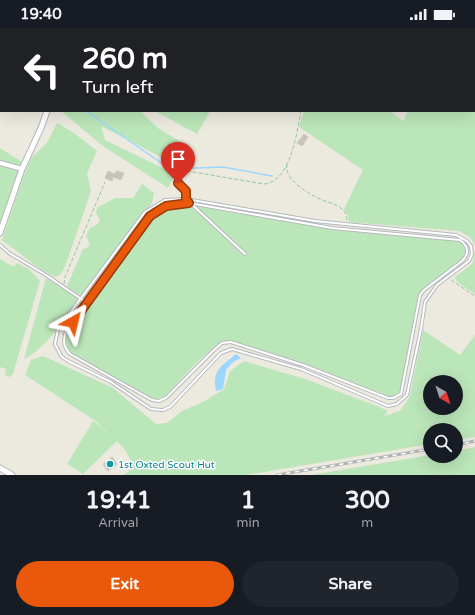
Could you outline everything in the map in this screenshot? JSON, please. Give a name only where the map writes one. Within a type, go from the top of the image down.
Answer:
[{"type":"street","points":[[0,233],[22,169],[47,112]]},
{"type":"street","points":[[0,163],[22,169]]},
{"type":"street","points":[[0,468],[12,475]]},
{"type":"lane","points":[[182,156],[176,181],[186,191],[186,199],[245,254]]},
{"type":"lane","points":[[186,199],[347,226],[456,235],[462,237],[471,246],[472,254],[469,261],[437,285],[425,302],[421,329],[406,395],[397,404],[388,406],[301,369],[232,349],[221,354],[170,407],[163,410],[151,409],[111,382],[66,360],[58,350],[56,344],[58,329],[80,299],[145,212],[165,200],[186,199]]},
{"type":"lane","points":[[189,203],[332,228],[460,240],[466,245],[467,257],[424,290],[420,295],[401,394],[393,398],[388,398],[302,365],[231,342],[222,343],[166,398],[159,401],[152,400],[70,354],[65,348],[63,340],[66,331],[150,216],[166,206],[189,203]]},
{"type":"lane","points":[[0,245],[9,254],[46,275],[87,303]]},
{"type":"path","points":[[301,112],[294,148],[286,168],[291,178],[319,199],[338,206],[347,216],[347,226]]},
{"type":"path","points":[[178,170],[264,184],[273,182],[288,162]]},
{"type":"path","points":[[66,288],[64,284],[65,277],[105,182]]},
{"type":"path","points":[[447,277],[475,296]]},
{"type":"green space","points":[[62,112],[141,112],[158,128],[192,149],[178,166],[101,126],[105,140],[175,174],[168,188],[103,146]]},
{"type":"green space","points":[[157,112],[208,112],[197,134]]},
{"type":"green space","points":[[304,112],[391,112],[403,121],[408,112],[475,112],[475,246],[470,237],[459,231],[349,222],[348,216],[344,209],[363,170],[299,127]]},
{"type":"green space","points":[[57,123],[74,133],[97,151],[87,173],[91,191],[65,267],[60,275],[55,277],[39,268],[2,240],[31,158],[47,143]]},
{"type":"green space","points":[[0,148],[22,162],[0,223]]},
{"type":"green space","points":[[142,184],[154,193],[152,203],[82,295],[75,293],[67,286],[83,249],[87,248],[90,244],[86,236],[90,228],[98,224],[100,220],[96,213],[98,207],[115,198],[133,198]]},
{"type":"green space","points":[[184,204],[335,230],[459,241],[463,244],[466,253],[463,259],[423,289],[418,295],[401,390],[396,396],[388,397],[231,340],[222,343],[204,356],[165,396],[158,399],[153,399],[71,353],[66,346],[67,331],[151,217],[166,208]]},
{"type":"green space","points":[[475,250],[475,294],[457,282],[455,277],[472,264]]},
{"type":"green space","points":[[0,259],[14,267],[17,263],[29,269],[40,281],[13,374],[9,377],[5,376],[6,369],[0,367]]},
{"type":"green space","points":[[46,278],[79,300],[47,341],[32,355],[24,359]]},
{"type":"green space","points":[[423,330],[460,355],[475,335],[475,437],[463,439],[463,423],[423,423],[423,445],[246,475],[123,475],[129,471],[132,464],[126,451],[117,441],[83,474],[67,464],[93,421],[111,435],[94,420],[25,375],[31,360],[43,356],[113,388],[156,424],[167,423],[182,411],[203,402],[224,389],[230,371],[244,361],[305,379],[377,406],[388,411],[384,416],[400,411],[410,396]]},
{"type":"green space","points":[[475,447],[475,475],[311,475],[423,456],[423,463],[463,463],[463,450]]},
{"type":"water","points":[[236,354],[241,358],[233,362],[226,370],[223,389],[216,391],[215,378],[219,369]]},
{"type":"building","points":[[304,134],[308,137],[302,146],[297,143]]},
{"type":"building","points":[[108,171],[115,174],[116,171],[124,173],[121,180],[113,177],[112,181],[105,178]]},
{"type":"building","name":"1st Oxted Scout Hut","points":[[112,457],[117,464],[108,471],[103,464]]},
{"type":"waterway","points":[[87,112],[170,169],[223,167],[272,176]]},
{"type":"railway","points":[[463,444],[475,441]]},
{"type":"railway","points":[[277,475],[423,450]]},
{"type":"place","name":"1st Oxted Scout Hut","points":[[110,464]]},
{"type":"route","points":[[73,322],[150,216],[157,210],[166,206],[172,204],[189,203],[186,199],[186,191],[178,183]]}]
